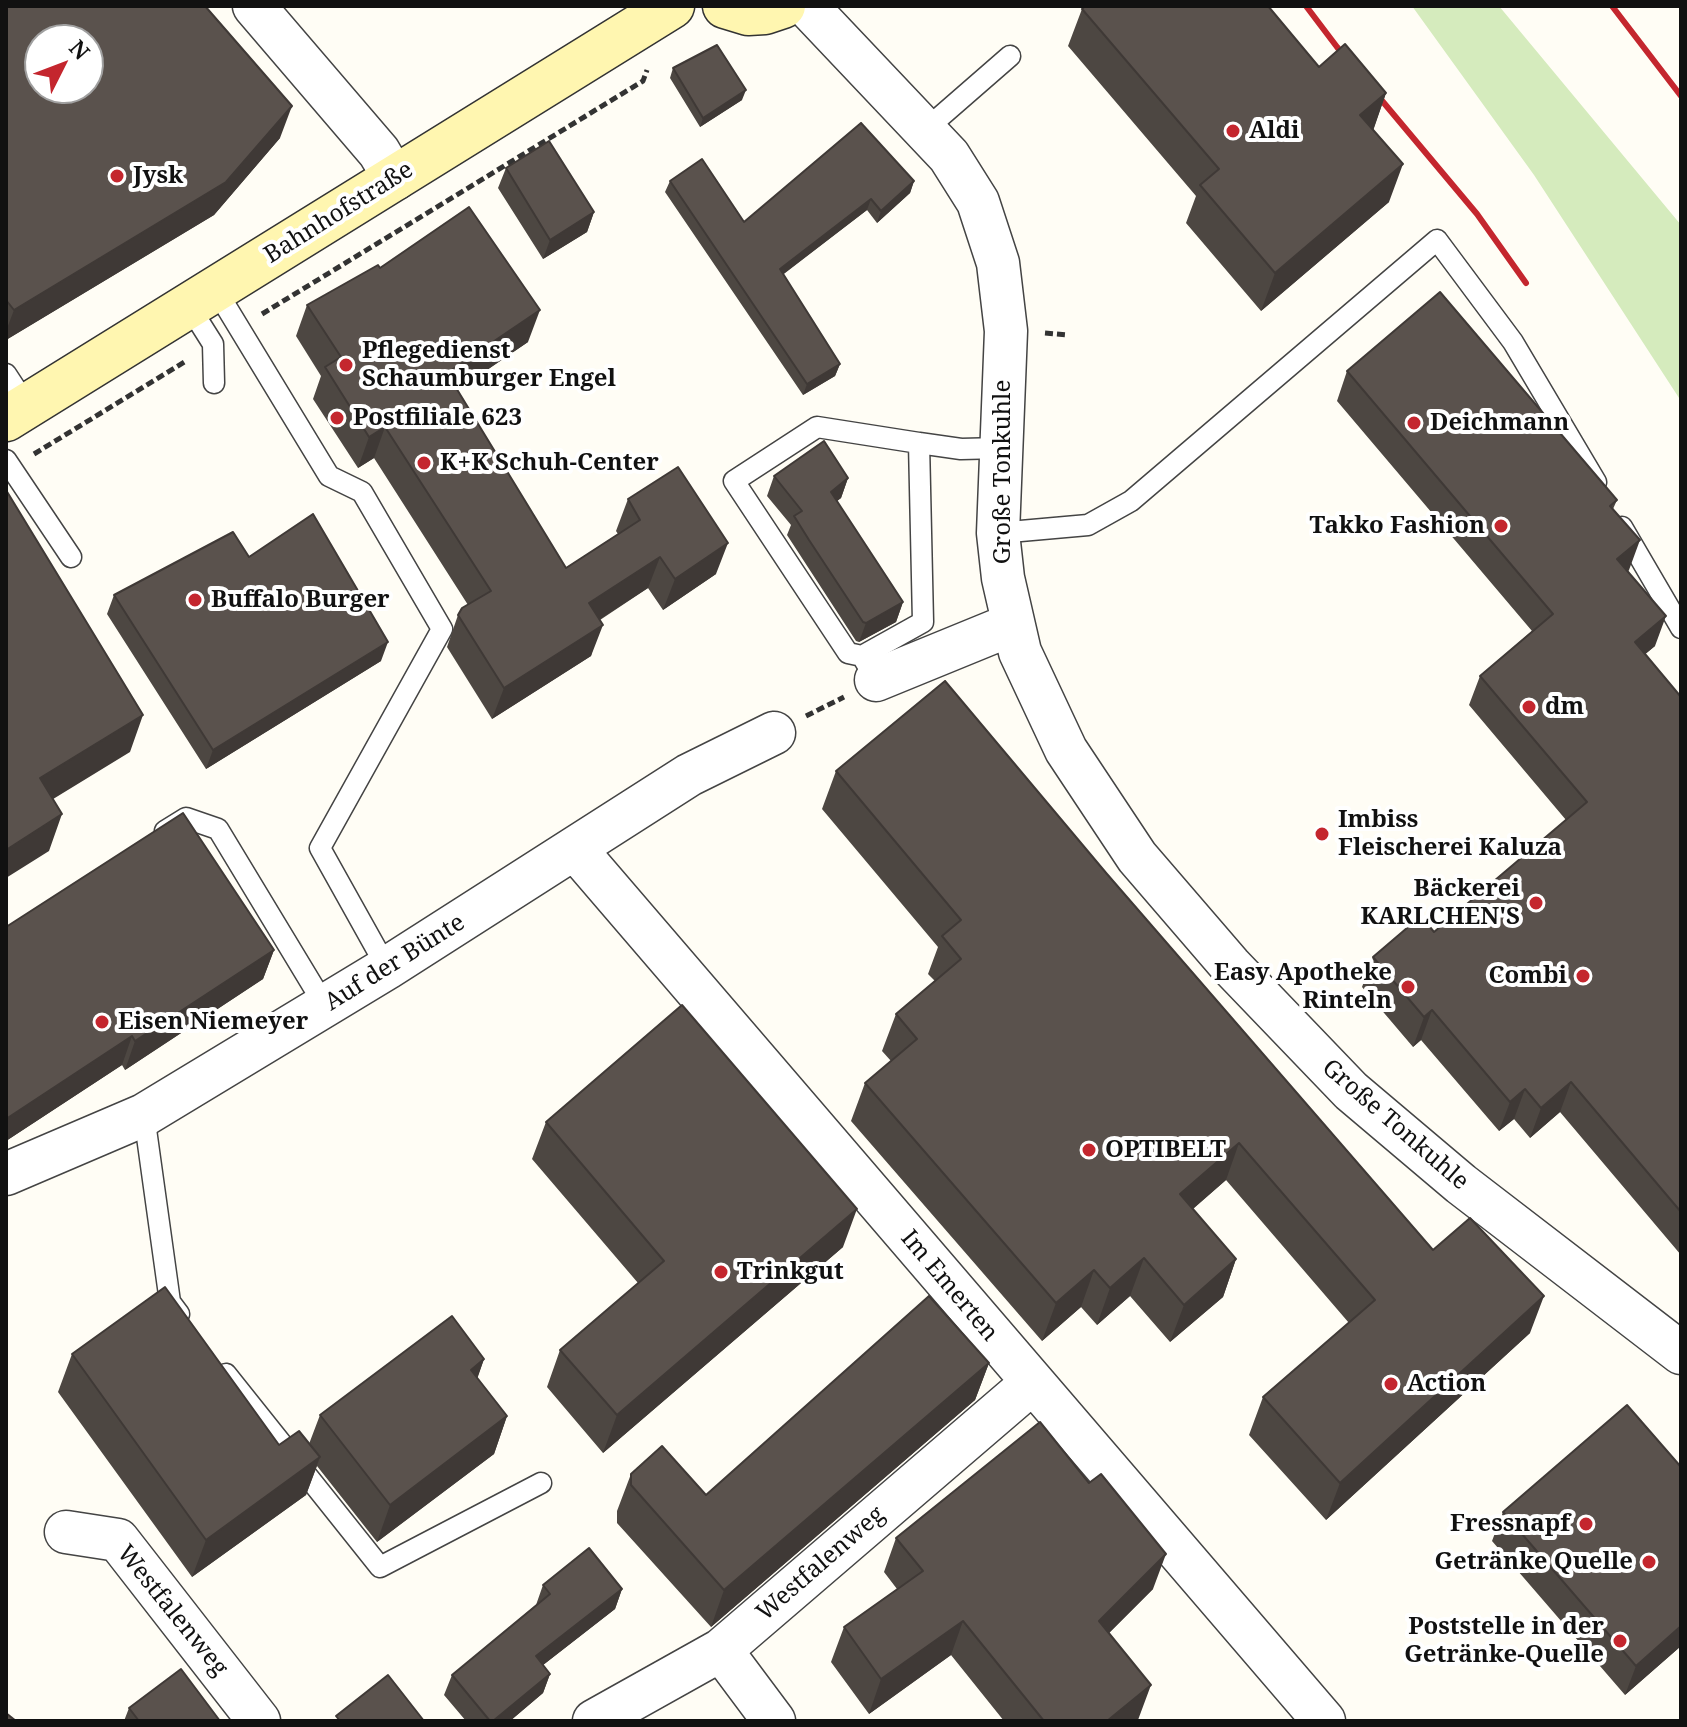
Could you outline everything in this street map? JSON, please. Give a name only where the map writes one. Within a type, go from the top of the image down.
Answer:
[{"type":"main road","name":"Bahnhofstraße","points":[[13,400],[202,298],[672,6]]},
{"type":"main road","points":[[725,6],[748,13],[783,6]]},
{"type":"street","points":[[254,6],[379,152],[395,179]]},
{"type":"street","name":"Große Tonkuhle","points":[[807,6],[949,156],[978,202],[998,263],[1006,331],[998,533],[1003,578],[1020,652],[1066,750],[1137,857],[1230,965],[1351,1091],[1461,1184],[1681,1353]]},
{"type":"street","points":[[869,668],[1013,624]]},
{"type":"street","name":"Auf der Bünte","points":[[6,1174],[144,1115],[387,968],[689,775],[774,733]]},
{"type":"street","name":"Im Emerten","points":[[576,850],[1324,1721]]},
{"type":"street","name":"Westfalenweg","points":[[594,1721],[721,1650],[1032,1383]]},
{"type":"street","name":"Westfalenweg","points":[[66,1532],[118,1540],[259,1721]]},
{"type":"street","points":[[721,1650],[774,1721]]},
{"type":"lane","points":[[925,130],[1010,56]]},
{"type":"lane","points":[[998,533],[1088,525],[1131,501],[1437,240],[1513,342],[1681,628]]},
{"type":"lane","points":[[202,298],[239,329],[329,476],[362,492],[442,629],[320,848],[387,968]]},
{"type":"lane","points":[[202,298],[213,344],[214,383]]},
{"type":"lane","points":[[919,443],[923,622],[869,668],[848,653],[734,481],[817,427],[961,449],[1001,448]]},
{"type":"lane","points":[[9,464],[71,557]]},
{"type":"lane","points":[[148,842],[186,818],[218,829],[325,1006]]},
{"type":"lane","points":[[144,1115],[170,1302],[189,1326]]},
{"type":"lane","points":[[217,1362],[380,1567],[541,1483]]},
{"type":"path","points":[[239,329],[455,195]]},
{"type":"path","points":[[9,464],[213,344]]},
{"type":"path","points":[[774,733],[869,668]]},
{"type":"green space","points":[[1412,6],[1499,6],[1681,225],[1681,401],[1534,175]]},
{"type":"building","points":[[6,6],[205,6],[292,106],[226,182],[14,310],[6,300]]},
{"type":"building","points":[[1085,6],[1268,6],[1319,67],[1345,44],[1386,93],[1360,115],[1403,164],[1275,273],[1200,185],[1219,169],[1082,9]]},
{"type":"building","points":[[717,45],[746,90],[703,118],[673,68]]},
{"type":"building","points":[[861,123],[914,181],[881,211],[871,199],[780,269],[840,364],[807,384],[670,181],[702,159],[744,222]]},
{"type":"building","points":[[549,141],[594,212],[550,240],[506,168]]},
{"type":"building","points":[[469,207],[540,310],[447,373],[566,568],[640,520],[628,499],[678,467],[728,543],[675,579],[660,557],[589,603],[603,625],[504,688],[458,615],[462,608],[491,591],[385,427],[369,437],[325,367],[341,357],[307,305],[378,265],[380,268]]},
{"type":"building","points":[[1440,292],[1617,500],[1610,506],[1640,540],[1617,559],[1666,616],[1635,642],[1681,697],[1681,1212],[1571,1082],[1541,1108],[1525,1089],[1510,1102],[1432,1010],[1424,1017],[1373,957],[1421,916],[1434,932],[1587,802],[1480,676],[1553,614],[1347,371]]},
{"type":"building","points":[[824,441],[848,478],[831,492],[903,602],[866,623],[794,516],[802,511],[774,476]]},
{"type":"building","points":[[6,490],[143,715],[40,778],[62,814],[6,850]]},
{"type":"building","points":[[313,514],[388,642],[213,750],[114,595],[233,532],[249,557]]},
{"type":"building","points":[[945,681],[1107,874],[1433,1250],[1470,1218],[1544,1296],[1340,1483],[1263,1397],[1375,1300],[1239,1143],[1180,1194],[1236,1259],[1184,1305],[1144,1258],[1110,1288],[1094,1270],[1056,1303],[865,1083],[917,1039],[896,1014],[961,959],[942,936],[961,920],[836,771]]},
{"type":"building","name":"Eisen Niemeyer","points":[[183,813],[274,950],[135,1041],[132,1036],[6,1119],[6,927]]},
{"type":"building","name":"Trinkgut","points":[[682,1005],[857,1209],[617,1415],[560,1350],[664,1261],[546,1122]]},
{"type":"building","points":[[165,1287],[279,1445],[299,1431],[320,1457],[206,1540],[72,1354]]},
{"type":"building","points":[[929,1296],[989,1363],[724,1590],[631,1485],[631,1474],[662,1446],[706,1495]]},
{"type":"building","points":[[452,1316],[484,1359],[471,1370],[507,1416],[390,1505],[320,1415]]},
{"type":"building","points":[[1627,1405],[1681,1467],[1681,1626],[1636,1666],[1503,1512]]},
{"type":"building","points":[[1040,1422],[1089,1483],[1101,1474],[1166,1554],[1099,1621],[1151,1685],[1107,1721],[1044,1721],[963,1621],[881,1679],[844,1627],[923,1571],[896,1538]]},
{"type":"building","points":[[589,1548],[622,1589],[536,1656],[550,1674],[490,1721],[452,1675],[550,1594],[543,1585]]},
{"type":"building","points":[[181,1669],[220,1721],[139,1721],[129,1708]]},
{"type":"building","points":[[388,1675],[424,1721],[340,1721],[336,1716]]},
{"type":"railway","points":[[1306,6],[1477,214],[1526,283]]},
{"type":"railway","points":[[1612,6],[1681,96]]},
{"type":"place","name":"Aldi","points":[[1233,131]]},
{"type":"place","name":"Jysk","points":[[117,176]]},
{"type":"place","name":"Pflegedienst Schaumburger Engel","points":[[346,365]]},
{"type":"place","name":"Postfiliale 623","points":[[337,418]]},
{"type":"place","name":"Deichmann","points":[[1414,423]]},
{"type":"place","name":"K+K Schuh-Center","points":[[424,463]]},
{"type":"place","name":"Takko Fashion","points":[[1501,526]]},
{"type":"place","name":"Buffalo Burger","points":[[195,600]]},
{"type":"place","name":"dm","points":[[1529,707]]},
{"type":"place","name":"Imbiss Fleischerei Kaluza","points":[[1322,834]]},
{"type":"place","name":"Bäckerei KARLCHEN'S","points":[[1536,903]]},
{"type":"place","name":"Combi","points":[[1583,976]]},
{"type":"place","name":"Easy Apotheke Rinteln","points":[[1408,987]]},
{"type":"place","name":"Eisen Niemeyer","points":[[102,1022]]},
{"type":"place","name":"OPTIBELT","points":[[1089,1150]]},
{"type":"place","name":"Trinkgut","points":[[721,1272]]},
{"type":"place","name":"Action","points":[[1391,1384]]},
{"type":"place","name":"Fressnapf","points":[[1586,1524]]},
{"type":"place","name":"Getränke Quelle","points":[[1649,1562]]},
{"type":"place","name":"Poststelle in der Getränke-Quelle","points":[[1620,1641]]}]
